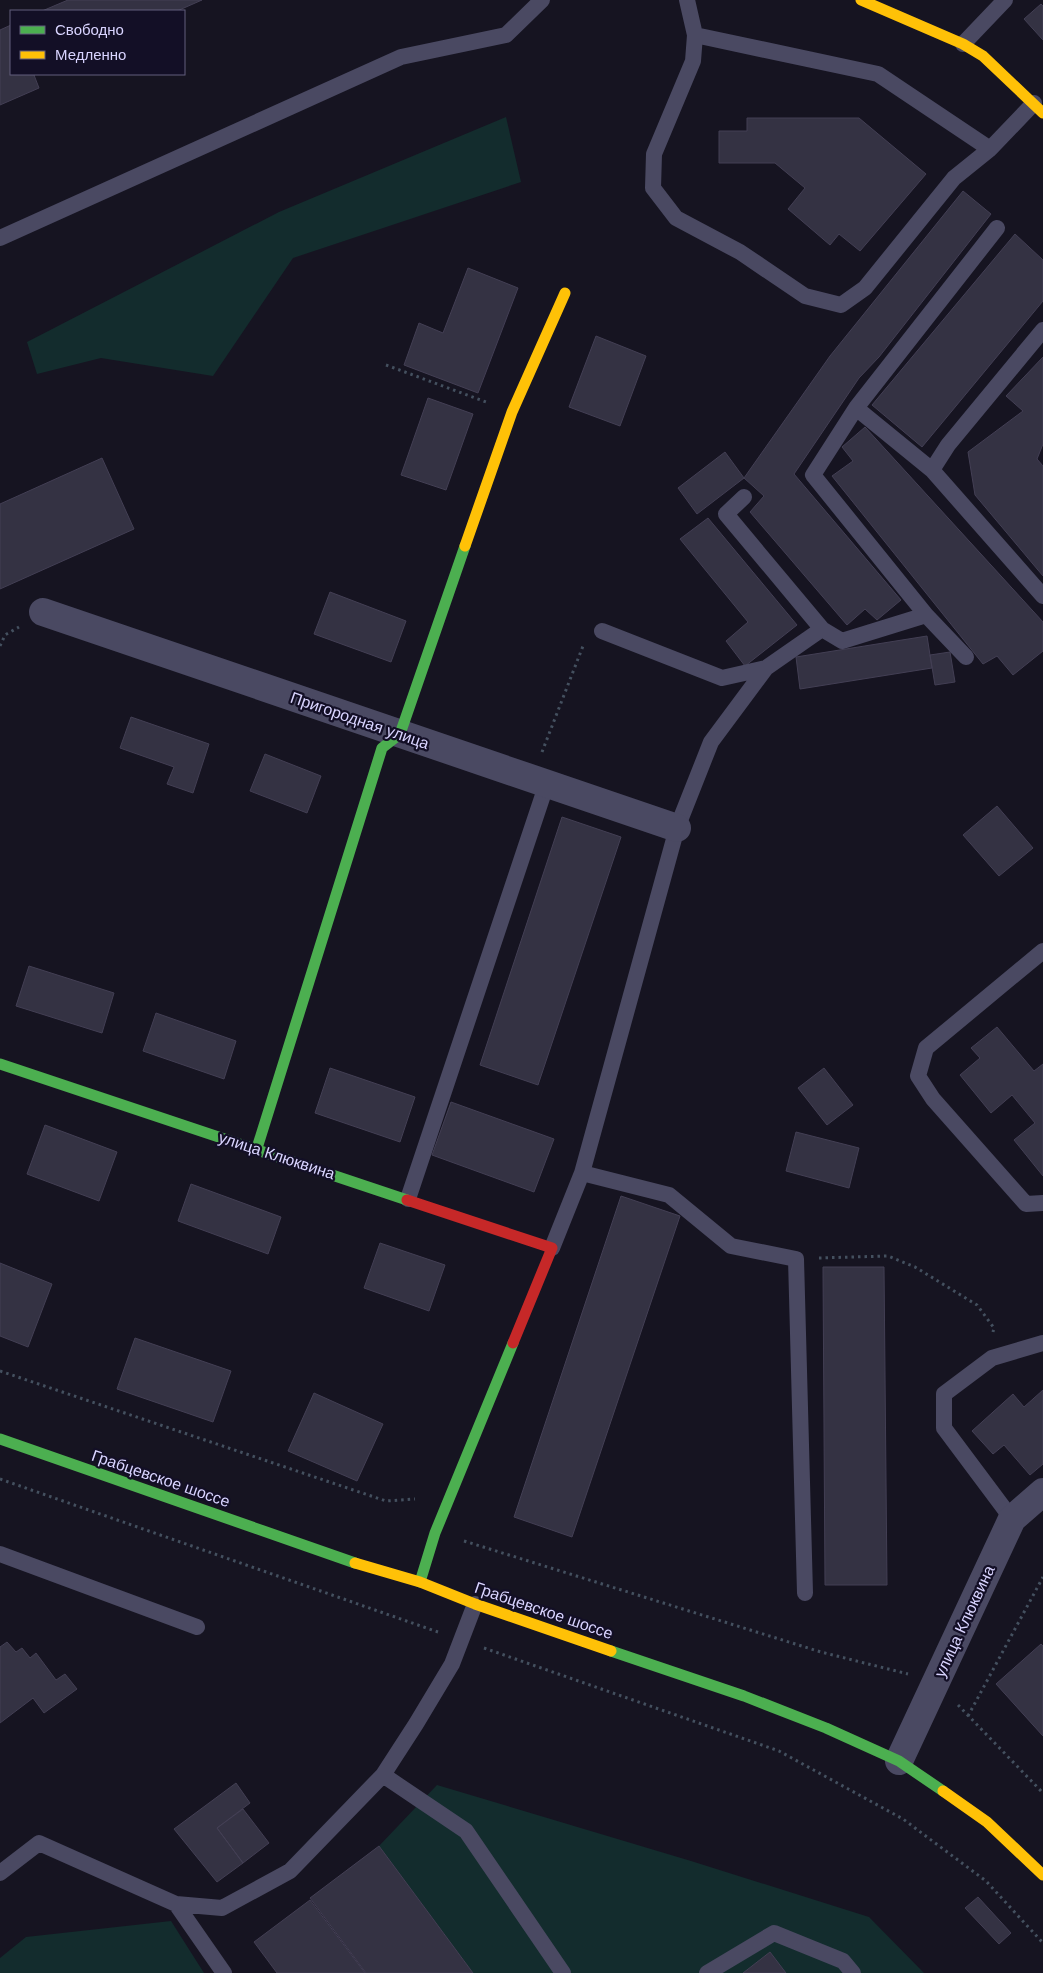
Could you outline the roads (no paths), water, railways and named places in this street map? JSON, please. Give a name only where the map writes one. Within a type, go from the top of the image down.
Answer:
[{"type":"street","points":[[861,0],[910,20],[983,56],[1038,108]]},
{"type":"street","points":[[257,1148],[382,748],[400,734],[512,412],[565,293]]},
{"type":"street","name":"Пригородная улица","points":[[43,612],[677,828]]},
{"type":"street","name":"улица Клюквина","points":[[0,1064],[257,1148],[552,1248]]},
{"type":"street","points":[[420,1582],[436,1533],[552,1248]]},
{"type":"street","name":"Грабцевское шоссе","points":[[0,1440],[361,1565],[420,1582],[475,1604],[744,1696],[826,1728],[899,1761],[987,1822],[1043,1875]]},
{"type":"street","name":"улица Клюквина","points":[[899,1761],[1012,1519],[1043,1492]]},
{"type":"lane","points":[[0,238],[401,57],[506,35],[542,0]]},
{"type":"lane","points":[[687,0],[695,35],[693,61],[654,154],[653,188],[676,218],[740,252],[806,296],[841,305],[864,288],[954,178],[1038,108]]},
{"type":"lane","points":[[962,44],[1005,0]]},
{"type":"lane","points":[[695,35],[878,74],[990,149]]},
{"type":"lane","points":[[966,657],[926,615],[814,475],[856,408],[997,228]]},
{"type":"lane","points":[[932,470],[948,445],[1043,330]]},
{"type":"lane","points":[[856,408],[932,470],[1043,596]]},
{"type":"lane","points":[[744,497],[726,514],[822,629],[842,642],[926,615]]},
{"type":"lane","points":[[552,1248],[582,1173],[677,828],[712,742],[766,668],[822,629]]},
{"type":"lane","points":[[602,631],[722,678],[766,668]]},
{"type":"lane","points":[[408,1199],[539,781]]},
{"type":"lane","points":[[1043,952],[926,1048],[918,1076],[932,1100],[1026,1204],[1043,1203]]},
{"type":"lane","points":[[582,1173],[669,1195],[731,1246],[796,1259],[806,1593]]},
{"type":"lane","points":[[1012,1519],[944,1428],[944,1394],[992,1358],[1043,1343]]},
{"type":"lane","points":[[0,1554],[197,1627]]},
{"type":"lane","points":[[1,1870],[40,1843],[176,1904],[222,1908],[290,1871],[383,1775],[452,1664],[475,1604]]},
{"type":"lane","points":[[383,1775],[466,1831],[563,1973]]},
{"type":"lane","points":[[176,1904],[224,1973]]},
{"type":"lane","points":[[708,1973],[774,1933],[843,1961],[853,1973]]}]
